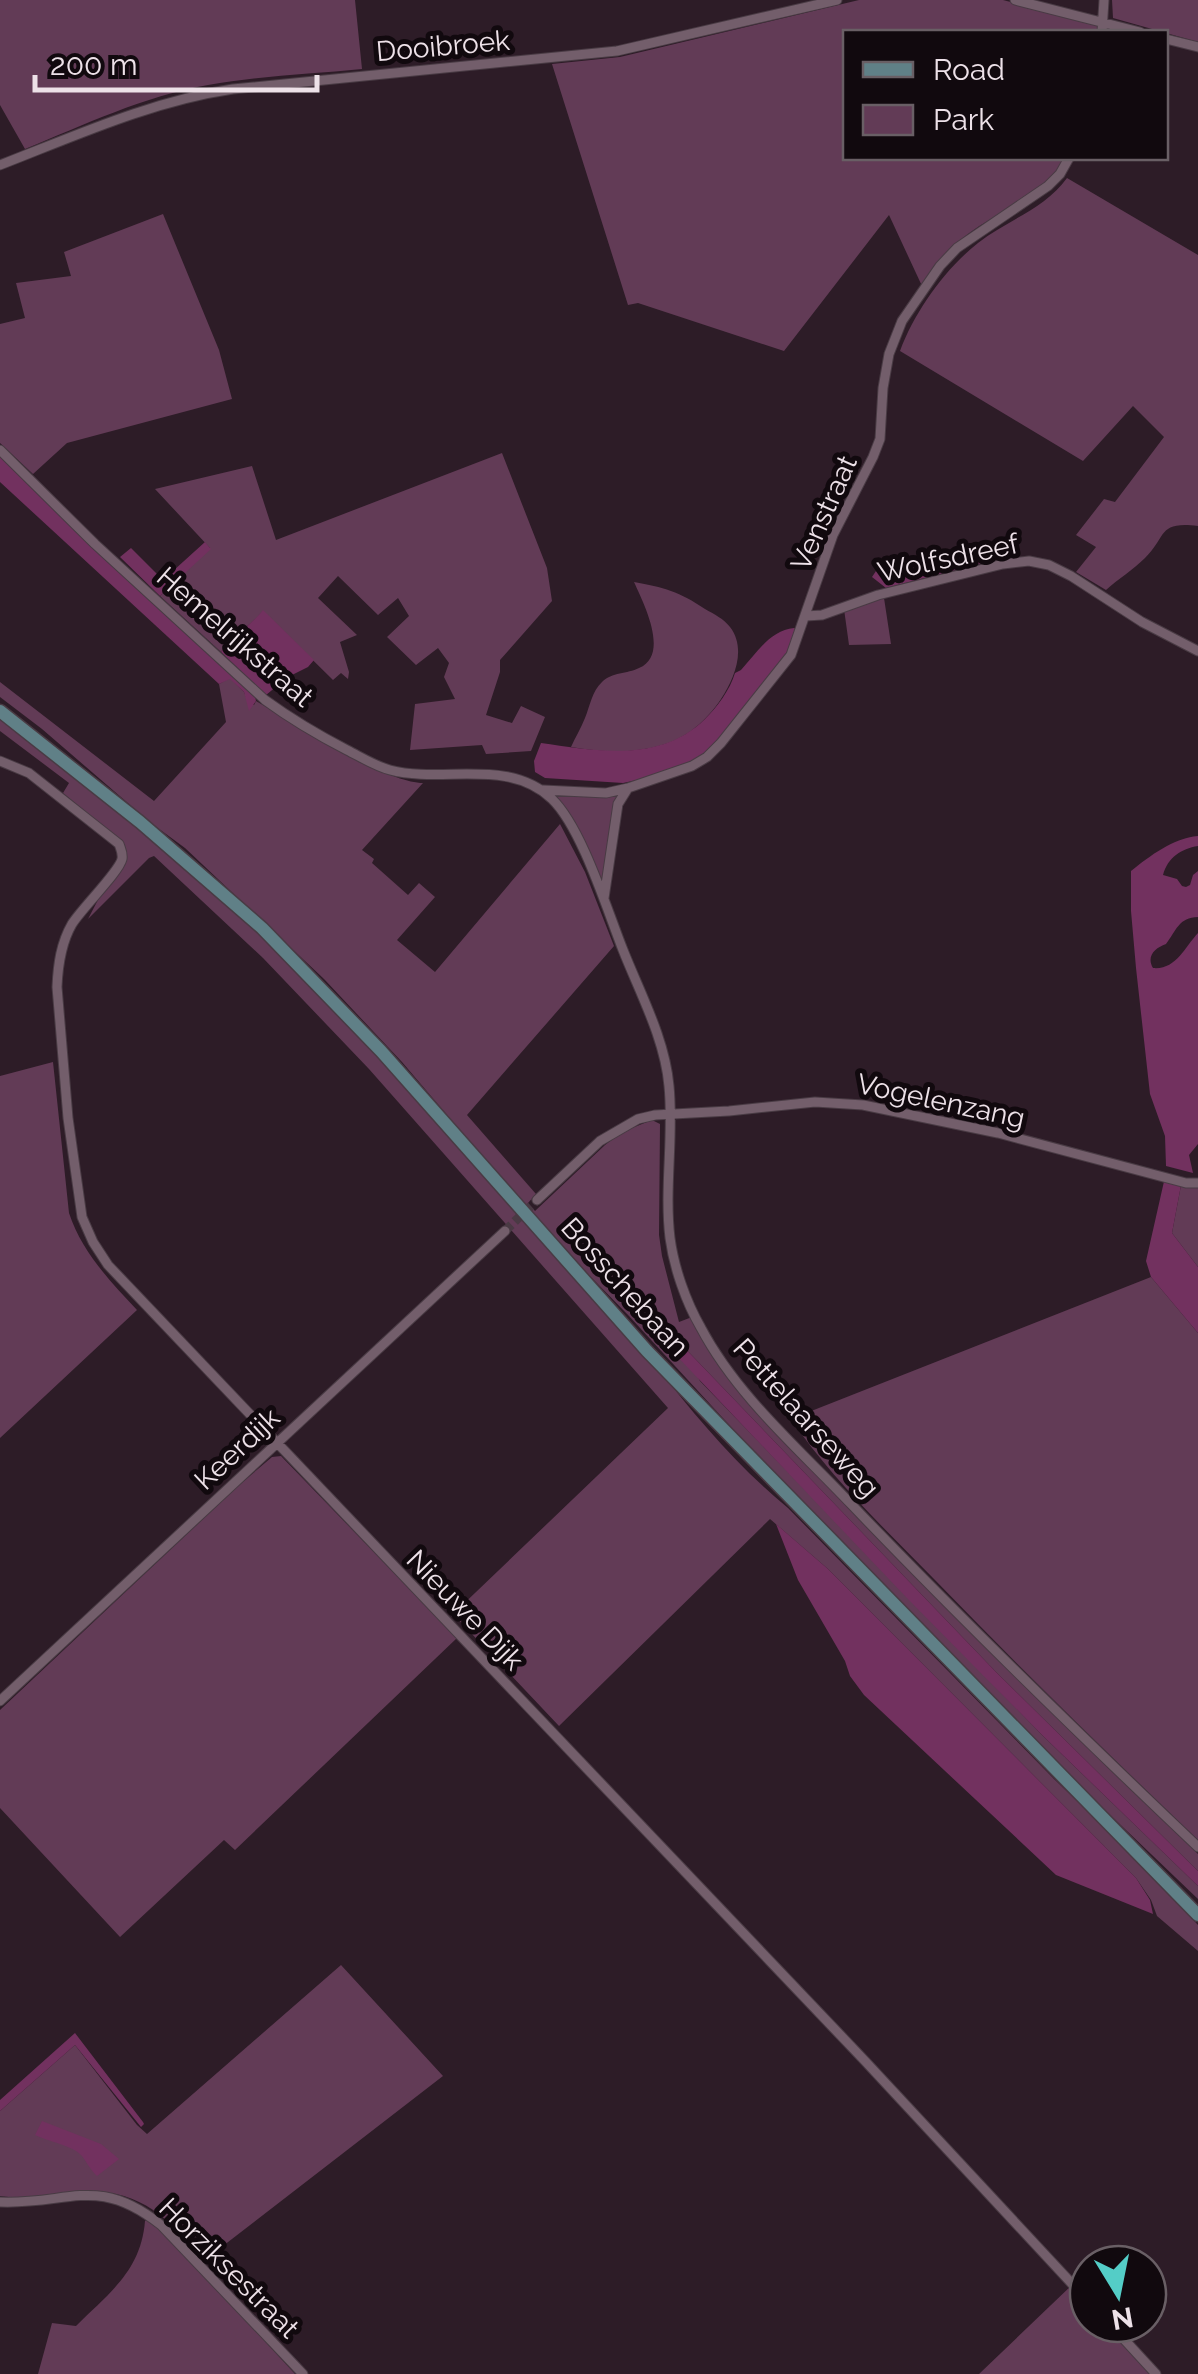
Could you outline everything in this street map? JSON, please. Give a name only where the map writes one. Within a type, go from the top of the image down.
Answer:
[{"type":"main road","name":"Bosschebaan","points":[[0,710],[140,822],[262,928],[380,1051],[647,1352],[1198,1915]]},
{"type":"street","name":"Dooibroek","points":[[0,165],[130,114],[198,94],[617,52],[837,0]]},
{"type":"street","points":[[1015,0],[1103,28],[1104,0]]},
{"type":"street","points":[[1168,40],[1198,47]]},
{"type":"street","name":"Venstraat","points":[[540,790],[606,794],[692,766],[721,743],[791,654],[833,534],[880,439],[889,354],[902,321],[940,266],[958,248],[1048,186],[1068,160]]},
{"type":"street","name":"Hemelrijkstraat","points":[[0,450],[95,544],[265,700],[293,720],[387,769],[509,777],[540,790]]},
{"type":"street","name":"Wolfsdreef","points":[[806,616],[826,614],[878,595],[1003,564],[1029,561],[1070,576],[1142,622],[1198,651]]},
{"type":"street","name":"Nieuwe Dijk","points":[[0,762],[29,773],[119,844],[122,860],[72,924],[63,944],[57,986],[68,1118],[82,1217],[108,1266],[1068,2279]]},
{"type":"street","name":"Pettelaarseweg","points":[[604,901],[618,804],[628,788]]},
{"type":"street","name":"Pettelaarseweg","points":[[540,790],[563,813],[588,860],[663,1051],[670,1114],[670,1240],[688,1299],[718,1357],[766,1415],[915,1570],[1198,1847]]},
{"type":"street","name":"Vogelenzang","points":[[670,1114],[815,1102],[863,1105],[998,1133],[1198,1184]]},
{"type":"street","points":[[536,1200],[619,1128],[638,1119],[670,1114]]},
{"type":"street","name":"Keerdijk","points":[[0,1701],[506,1231]]},
{"type":"street","name":"Horziksestraat","points":[[0,2202],[101,2195],[144,2211],[302,2374]]},
{"type":"street","points":[[1128,2344],[1156,2374]]},
{"type":"green space","points":[[0,0],[355,0],[362,69],[246,79],[184,90],[115,112],[25,149],[0,105]]},
{"type":"green space","points":[[859,0],[1003,0],[1099,26],[1098,30],[843,30],[843,160],[1065,160],[1034,192],[961,239],[922,286],[889,215],[784,351],[638,303],[628,305],[552,64],[620,57]]},
{"type":"green space","points":[[1112,0],[1198,0],[1198,42],[1168,34],[1168,30],[1113,18]]},
{"type":"green space","points":[[1067,178],[1198,255],[1198,526],[1169,528],[1145,558],[1106,590],[1076,572],[1096,547],[1076,535],[1104,499],[1115,502],[1164,437],[1133,406],[1083,461],[900,351],[923,306],[954,265],[989,235],[1048,198]]},
{"type":"green space","points":[[163,214],[219,350],[232,399],[67,443],[33,474],[0,443],[0,324],[25,318],[16,283],[71,276],[64,252]]},
{"type":"green space","points":[[502,453],[547,568],[552,601],[500,660],[486,715],[512,723],[521,706],[545,717],[531,751],[486,754],[482,745],[410,750],[415,704],[455,699],[444,677],[449,663],[438,648],[416,665],[387,637],[409,616],[398,598],[378,615],[338,576],[318,598],[357,635],[340,642],[348,679],[341,673],[333,680],[263,611],[221,652],[160,596],[210,548],[155,489],[252,466],[276,540]]},
{"type":"green space","points":[[634,582],[679,594],[725,622],[738,645],[734,673],[709,714],[671,742],[628,751],[571,747],[599,686],[610,676],[639,668],[653,652],[652,628]]},
{"type":"green space","points":[[884,598],[891,644],[849,645],[844,609]]},
{"type":"green space","points":[[230,678],[248,702],[254,705],[256,701],[363,763],[423,783],[362,850],[408,895],[419,883],[435,897],[397,940],[435,972],[560,824],[585,872],[614,946],[467,1115],[536,1194],[528,1203],[535,1211],[622,1132],[652,1120],[660,1124],[659,1235],[679,1322],[692,1317],[717,1359],[893,1553],[1198,1854],[1198,1871],[996,1672],[679,1342],[700,1381],[1042,1735],[1198,1886],[1198,1899],[1036,1744],[744,1441],[544,1229],[402,1062],[324,979],[185,848],[0,697],[0,682],[154,801],[226,722],[219,684]]},
{"type":"green space","points":[[0,712],[192,869],[284,956],[735,1458],[1181,1901],[1181,1907],[1198,1925],[1198,1951],[1157,1916],[1136,1878],[828,1569],[770,1519],[559,1726],[453,1614],[668,1408],[369,1069],[263,958],[154,856],[88,919],[127,859],[122,842],[63,793],[69,783],[0,731]]},
{"type":"green space","points":[[620,794],[603,883],[554,796]]},
{"type":"green space","points":[[53,1062],[69,1213],[89,1253],[137,1310],[0,1438],[0,1076]]},
{"type":"green space","points":[[1182,1180],[1198,1182],[1198,1267],[1172,1233]]},
{"type":"green space","points":[[1151,1277],[1198,1333],[1198,1840],[877,1521],[823,1462],[791,1419]]},
{"type":"green space","points":[[281,1456],[457,1638],[235,1850],[224,1840],[120,1937],[0,1808],[0,1710],[238,1486],[272,1457]]},
{"type":"green space","points":[[341,1965],[443,2076],[206,2259],[162,2216],[132,2199],[94,2191],[0,2196],[0,2111],[75,2045],[147,2134]]},
{"type":"green space","points":[[148,2219],[161,2228],[295,2374],[38,2374],[52,2323],[76,2326],[111,2291],[137,2254]]},
{"type":"green space","points":[[1068,2289],[1068,2344],[1128,2344],[1156,2374],[979,2374]]},
{"type":"shaded area","points":[[0,453],[255,696],[249,711],[244,692],[230,679],[219,684],[0,482]]},
{"type":"shaded area","points":[[205,542],[211,549],[160,596],[120,557],[131,548],[163,580]]},
{"type":"shaded area","points":[[988,551],[998,559],[886,588],[872,577],[876,571],[887,579]]},
{"type":"shaded area","points":[[263,610],[314,660],[266,695],[221,652]]},
{"type":"shaded area","points":[[794,628],[800,631],[789,652],[712,749],[690,764],[623,783],[545,778],[535,772],[534,761],[541,743],[627,750],[648,748],[687,733],[714,709],[735,673],[764,644],[778,633]]},
{"type":"shaded area","points":[[1198,836],[1198,846],[1176,855],[1163,875],[1186,887],[1198,871],[1198,917],[1182,922],[1151,960],[1153,968],[1168,965],[1198,933],[1198,1144],[1189,1155],[1193,1173],[1166,1166],[1165,1136],[1150,1094],[1131,911],[1131,871],[1171,844]]},
{"type":"shaded area","points":[[1165,1177],[1182,1180],[1172,1233],[1198,1267],[1198,1333],[1151,1277],[1146,1261]]},
{"type":"shaded area","points":[[668,1334],[996,1672],[1198,1871],[1198,1886],[907,1598],[672,1351]]},
{"type":"shaded area","points":[[776,1524],[828,1569],[1136,1878],[1150,1900],[1153,1914],[1056,1875],[864,1695],[798,1580]]},
{"type":"shaded area","points":[[75,2033],[143,2122],[141,2127],[75,2045],[0,2111],[0,2100]]},
{"type":"shaded area","points":[[42,2121],[101,2144],[119,2159],[97,2176],[78,2152],[35,2135]]},
{"type":"tunnel","points":[[505,1231],[537,1200]]}]
